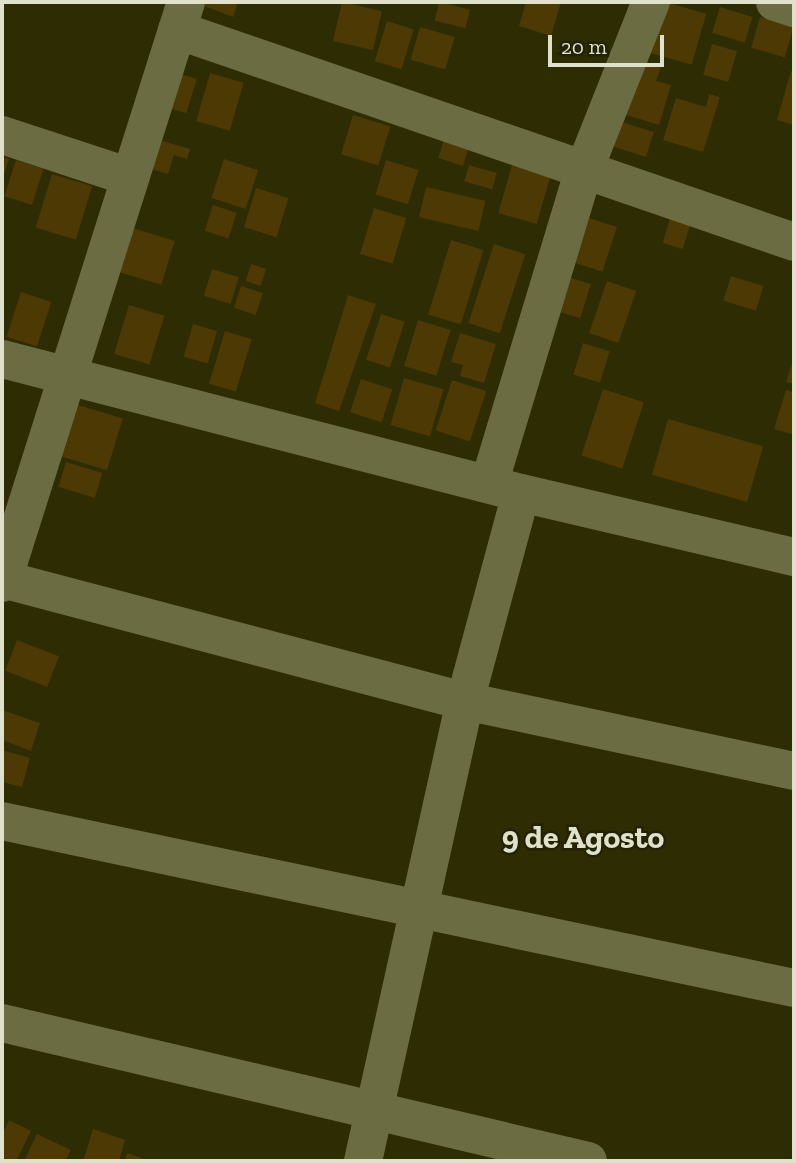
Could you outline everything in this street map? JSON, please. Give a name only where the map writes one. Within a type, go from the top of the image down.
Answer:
[{"type":"street","points":[[363,1161],[371,1113],[465,701],[505,489],[584,170],[651,2]]},
{"type":"street","points":[[775,2],[794,8]]},
{"type":"street","points":[[794,243],[584,170],[181,16],[2,581],[465,701],[794,771]]},
{"type":"street","points":[[2,135],[130,177]]},
{"type":"street","points":[[2,359],[66,379],[505,489],[794,557]]},
{"type":"street","points":[[2,821],[418,911],[794,988]]},
{"type":"street","points":[[2,1023],[371,1113],[588,1161]]},
{"type":"building","points":[[194,2],[238,2],[233,17]]},
{"type":"building","points":[[342,2],[382,11],[373,50],[333,41]]},
{"type":"building","points":[[439,2],[470,10],[465,28],[434,20]]},
{"type":"building","points":[[526,2],[561,2],[551,36],[519,26]]},
{"type":"building","points":[[665,2],[706,14],[692,65],[650,53]]},
{"type":"building","points":[[720,7],[753,17],[745,43],[712,33]]},
{"type":"building","points":[[760,17],[794,27],[785,57],[751,48]]},
{"type":"building","points":[[387,21],[414,29],[401,69],[375,61]]},
{"type":"building","points":[[420,27],[455,37],[445,70],[411,60]]},
{"type":"building","points":[[712,44],[737,51],[728,82],[703,75]]},
{"type":"building","points":[[634,58],[661,67],[656,81],[671,85],[659,125],[617,112]]},
{"type":"building","points":[[171,71],[197,79],[186,113],[160,105]]},
{"type":"building","points":[[791,71],[794,72],[794,125],[777,120]]},
{"type":"building","points":[[210,73],[244,83],[230,131],[196,121]]},
{"type":"building","points":[[709,94],[720,97],[703,152],[663,140],[676,98],[706,107]]},
{"type":"building","points":[[353,115],[390,126],[378,166],[341,154]]},
{"type":"building","points":[[613,119],[654,132],[646,157],[605,144]]},
{"type":"building","points":[[149,137],[190,149],[187,159],[174,155],[168,174],[141,166]]},
{"type":"building","points":[[444,140],[469,148],[463,166],[438,158]]},
{"type":"building","points":[[2,157],[9,159],[2,181]]},
{"type":"building","points":[[224,159],[258,170],[246,209],[211,198]]},
{"type":"building","points":[[16,160],[44,169],[32,205],[4,196]]},
{"type":"building","points":[[386,160],[419,170],[408,204],[375,194]]},
{"type":"building","points":[[469,165],[497,173],[492,189],[464,181]]},
{"type":"building","points":[[512,165],[550,176],[537,224],[498,213]]},
{"type":"building","points":[[52,174],[92,186],[76,240],[36,228]]},
{"type":"building","points":[[426,187],[485,201],[478,231],[419,217]]},
{"type":"building","points":[[256,188],[289,198],[277,237],[244,227]]},
{"type":"building","points":[[213,205],[237,213],[228,238],[205,231]]},
{"type":"building","points":[[374,208],[407,218],[392,264],[360,254]]},
{"type":"building","points":[[577,214],[617,227],[602,272],[562,259]]},
{"type":"building","points":[[670,219],[690,225],[683,249],[663,243]]},
{"type":"building","points":[[126,226],[175,241],[161,285],[113,270]]},
{"type":"building","points":[[451,240],[484,250],[461,325],[428,315]]},
{"type":"building","points":[[494,244],[525,254],[500,333],[468,323]]},
{"type":"building","points":[[251,264],[266,269],[261,286],[245,281]]},
{"type":"building","points":[[212,269],[239,277],[231,304],[204,296]]},
{"type":"building","points":[[565,276],[591,284],[580,318],[554,310]]},
{"type":"building","points":[[731,276],[764,286],[756,311],[723,301]]},
{"type":"building","points":[[607,281],[636,291],[618,343],[589,333]]},
{"type":"building","points":[[241,286],[263,293],[256,315],[234,308]]},
{"type":"building","points":[[21,292],[51,302],[37,347],[6,337]]},
{"type":"building","points":[[348,295],[376,304],[339,411],[315,403]]},
{"type":"building","points":[[129,305],[164,316],[149,365],[114,354]]},
{"type":"building","points":[[381,314],[405,322],[390,367],[366,360]]},
{"type":"building","points":[[418,320],[451,330],[436,376],[404,366]]},
{"type":"building","points":[[193,324],[217,331],[208,364],[184,357]]},
{"type":"building","points":[[225,331],[252,339],[236,392],[209,384]]},
{"type":"building","points":[[460,333],[496,344],[484,383],[460,376],[463,365],[451,362]]},
{"type":"building","points":[[583,343],[610,351],[600,383],[573,375]]},
{"type":"building","points":[[794,357],[794,384],[786,382]]},
{"type":"building","points":[[404,378],[443,389],[430,436],[390,425]]},
{"type":"building","points":[[361,379],[392,389],[382,422],[350,412]]},
{"type":"building","points":[[452,380],[486,391],[470,442],[436,430]]},
{"type":"building","points":[[603,389],[644,402],[622,469],[581,456]]},
{"type":"building","points":[[786,390],[794,392],[794,435],[774,429]]},
{"type":"building","points":[[75,404],[123,419],[107,470],[59,456]]},
{"type":"building","points":[[668,419],[763,446],[747,502],[652,475]]},
{"type":"building","points":[[66,462],[102,473],[95,498],[58,487]]},
{"type":"building","points":[[17,640],[59,656],[47,687],[5,671]]},
{"type":"building","points":[[2,710],[40,723],[31,751],[2,740]]},
{"type":"building","points":[[2,750],[30,758],[22,787],[2,782]]},
{"type":"building","points":[[9,1120],[31,1131],[16,1161],[2,1160],[2,1135]]},
{"type":"building","points":[[93,1129],[125,1140],[119,1161],[83,1161]]},
{"type":"building","points":[[37,1134],[71,1150],[65,1161],[24,1161]]},
{"type":"building","points":[[127,1153],[151,1161],[125,1161]]},
{"type":"district","name":"9 de Agosto","points":[[583,837]]}]
